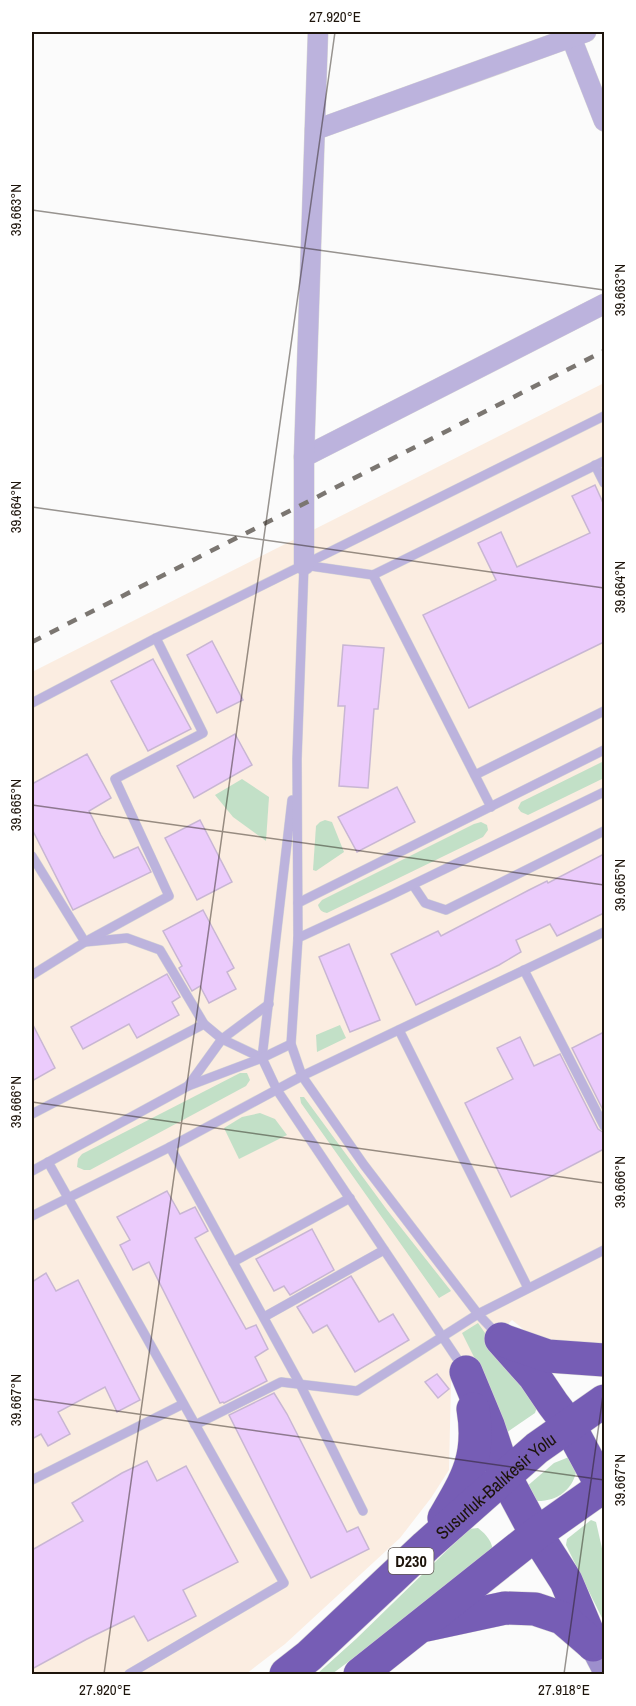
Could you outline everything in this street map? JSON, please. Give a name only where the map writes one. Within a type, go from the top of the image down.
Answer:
[{"type":"highway","points":[[501,1339],[548,1356],[604,1360]]},
{"type":"highway","points":[[360,1674],[536,1534],[604,1488],[569,1425],[534,1376],[501,1339]]},
{"type":"highway","points":[[466,1372],[488,1425],[505,1476],[536,1534],[566,1581],[599,1656]]},
{"type":"highway","points":[[426,1546],[465,1482],[476,1444],[475,1422],[466,1372]]},
{"type":"highway","name":"Susurluk-Balıkesir Yolu","points":[[286,1674],[309,1656],[426,1546],[537,1448],[604,1401]]},
{"type":"highway","points":[[419,1627],[505,1608],[535,1609],[562,1618],[599,1656]]},
{"type":"street","points":[[304,565],[304,457],[318,32]]},
{"type":"street","points":[[315,130],[578,34],[604,121]]},
{"type":"street","points":[[304,457],[604,304]]},
{"type":"lane","points":[[32,703],[156,638],[604,416]]},
{"type":"lane","points":[[304,565],[374,575],[600,463],[604,483]]},
{"type":"lane","points":[[304,565],[297,759],[298,938],[291,1044],[303,1076],[364,1164],[478,1314],[501,1339]]},
{"type":"lane","points":[[374,575],[491,807]]},
{"type":"lane","points":[[32,975],[169,896],[115,779],[203,733],[156,638]]},
{"type":"lane","points":[[476,775],[604,711]]},
{"type":"lane","points":[[298,903],[604,750]]},
{"type":"lane","points":[[297,759],[262,1058],[277,1090],[466,1372]]},
{"type":"lane","points":[[298,938],[604,792]]},
{"type":"lane","points":[[413,885],[425,903],[446,910],[604,831]]},
{"type":"lane","points":[[32,856],[86,942]]},
{"type":"lane","points":[[32,1216],[303,1076],[604,932]]},
{"type":"lane","points":[[86,942],[127,938],[160,950],[204,1024],[222,1039],[262,1058]]},
{"type":"lane","points":[[524,970],[604,1125]]},
{"type":"lane","points":[[188,1086],[222,1039],[269,1004]]},
{"type":"lane","points":[[32,1114],[204,1024]]},
{"type":"lane","points":[[399,1030],[528,1288]]},
{"type":"lane","points":[[32,1171],[188,1086],[262,1058],[291,1044]]},
{"type":"lane","points":[[170,1146],[300,1384],[363,1511]]},
{"type":"lane","points":[[48,1162],[284,1583],[129,1674]]},
{"type":"lane","points":[[233,1262],[350,1198]]},
{"type":"lane","points":[[264,1317],[384,1250]]},
{"type":"lane","points":[[195,1425],[281,1383],[357,1391],[478,1314],[604,1250]]},
{"type":"lane","points":[[32,1480],[183,1404]]},
{"type":"shaded area","points":[[604,383],[604,1347],[580,1349],[528,1333],[512,1320],[451,1382],[449,1470],[431,1498],[400,1538],[285,1644],[246,1674],[32,1674],[32,672]]},
{"type":"green space","points":[[604,761],[604,778],[528,815],[518,808],[521,802]]},
{"type":"green space","points":[[242,779],[269,797],[266,841],[233,817],[215,795]]},
{"type":"green space","points":[[325,820],[332,822],[344,852],[316,871],[313,870],[316,826]]},
{"type":"green space","points":[[481,822],[487,825],[488,830],[483,837],[327,913],[319,908],[318,905],[322,900]]},
{"type":"green space","points":[[340,1025],[346,1038],[317,1052],[316,1035]]},
{"type":"green space","points":[[240,1073],[247,1073],[250,1080],[246,1086],[90,1170],[77,1167],[78,1159],[82,1154]]},
{"type":"green space","points":[[300,1097],[304,1097],[387,1210],[451,1291],[439,1298],[301,1103]]},
{"type":"green space","points":[[260,1113],[275,1119],[287,1135],[239,1159],[224,1128],[242,1117]]},
{"type":"green space","points":[[478,1323],[537,1407],[535,1413],[506,1433],[487,1383],[462,1333]]},
{"type":"green space","points":[[569,1457],[577,1467],[575,1476],[566,1490],[553,1499],[527,1500],[525,1488],[554,1463]]},
{"type":"green space","points":[[591,1520],[596,1522],[604,1557],[604,1622],[566,1545],[567,1539]]},
{"type":"green space","points":[[478,1528],[489,1539],[493,1554],[332,1674],[317,1674],[469,1529]]},
{"type":"building","points":[[595,485],[604,505],[604,642],[469,708],[423,615],[496,580],[478,543],[501,532],[517,567],[590,533],[572,496]]},
{"type":"building","points":[[212,641],[243,700],[217,713],[187,655]]},
{"type":"building","points":[[343,645],[384,648],[378,709],[374,709],[368,788],[339,786],[345,706],[338,706]]},
{"type":"building","points":[[153,659],[191,729],[148,751],[111,681]]},
{"type":"building","points":[[235,734],[252,765],[194,798],[177,766]]},
{"type":"building","points":[[87,754],[111,798],[89,811],[101,835],[114,858],[138,847],[151,872],[73,910],[32,829],[32,784]]},
{"type":"building","points":[[397,787],[415,822],[357,852],[338,817]]},
{"type":"building","points":[[200,820],[232,882],[197,900],[165,838]]},
{"type":"building","points":[[604,854],[604,913],[557,936],[550,924],[516,940],[521,952],[416,1005],[391,954],[438,931],[441,936]]},
{"type":"building","points":[[203,910],[234,968],[227,972],[236,989],[209,1003],[200,986],[192,991],[179,968],[182,966],[163,931]]},
{"type":"building","points":[[349,944],[380,1020],[350,1032],[319,957]]},
{"type":"building","points":[[167,974],[180,997],[172,1002],[179,1015],[137,1038],[129,1024],[83,1049],[71,1027]]},
{"type":"building","points":[[32,1023],[55,1068],[32,1081]]},
{"type":"building","points":[[604,1032],[604,1112],[572,1048]]},
{"type":"building","points":[[520,1037],[534,1066],[560,1054],[598,1129],[604,1133],[604,1149],[511,1197],[465,1103],[513,1079],[497,1048]]},
{"type":"building","points":[[167,1191],[180,1214],[195,1207],[208,1231],[195,1238],[246,1329],[256,1325],[268,1349],[255,1357],[267,1381],[224,1403],[220,1403],[149,1262],[133,1270],[120,1245],[130,1240],[117,1217]]},
{"type":"building","points":[[312,1229],[334,1270],[290,1295],[284,1286],[274,1291],[256,1259]]},
{"type":"building","points":[[46,1273],[56,1291],[78,1280],[140,1400],[117,1412],[105,1387],[58,1412],[70,1434],[48,1446],[41,1434],[32,1439],[32,1282]]},
{"type":"building","points":[[351,1276],[379,1322],[393,1314],[409,1340],[355,1372],[327,1325],[313,1333],[297,1307]]},
{"type":"building","points":[[437,1374],[449,1389],[438,1398],[425,1382]]},
{"type":"building","points":[[274,1393],[347,1532],[358,1527],[369,1549],[311,1578],[229,1415]]},
{"type":"building","points":[[147,1461],[157,1481],[186,1466],[238,1562],[183,1590],[196,1616],[148,1641],[134,1616],[32,1669],[32,1550],[83,1521],[72,1503]]},
{"type":"railway","points":[[32,642],[604,351]]}]
